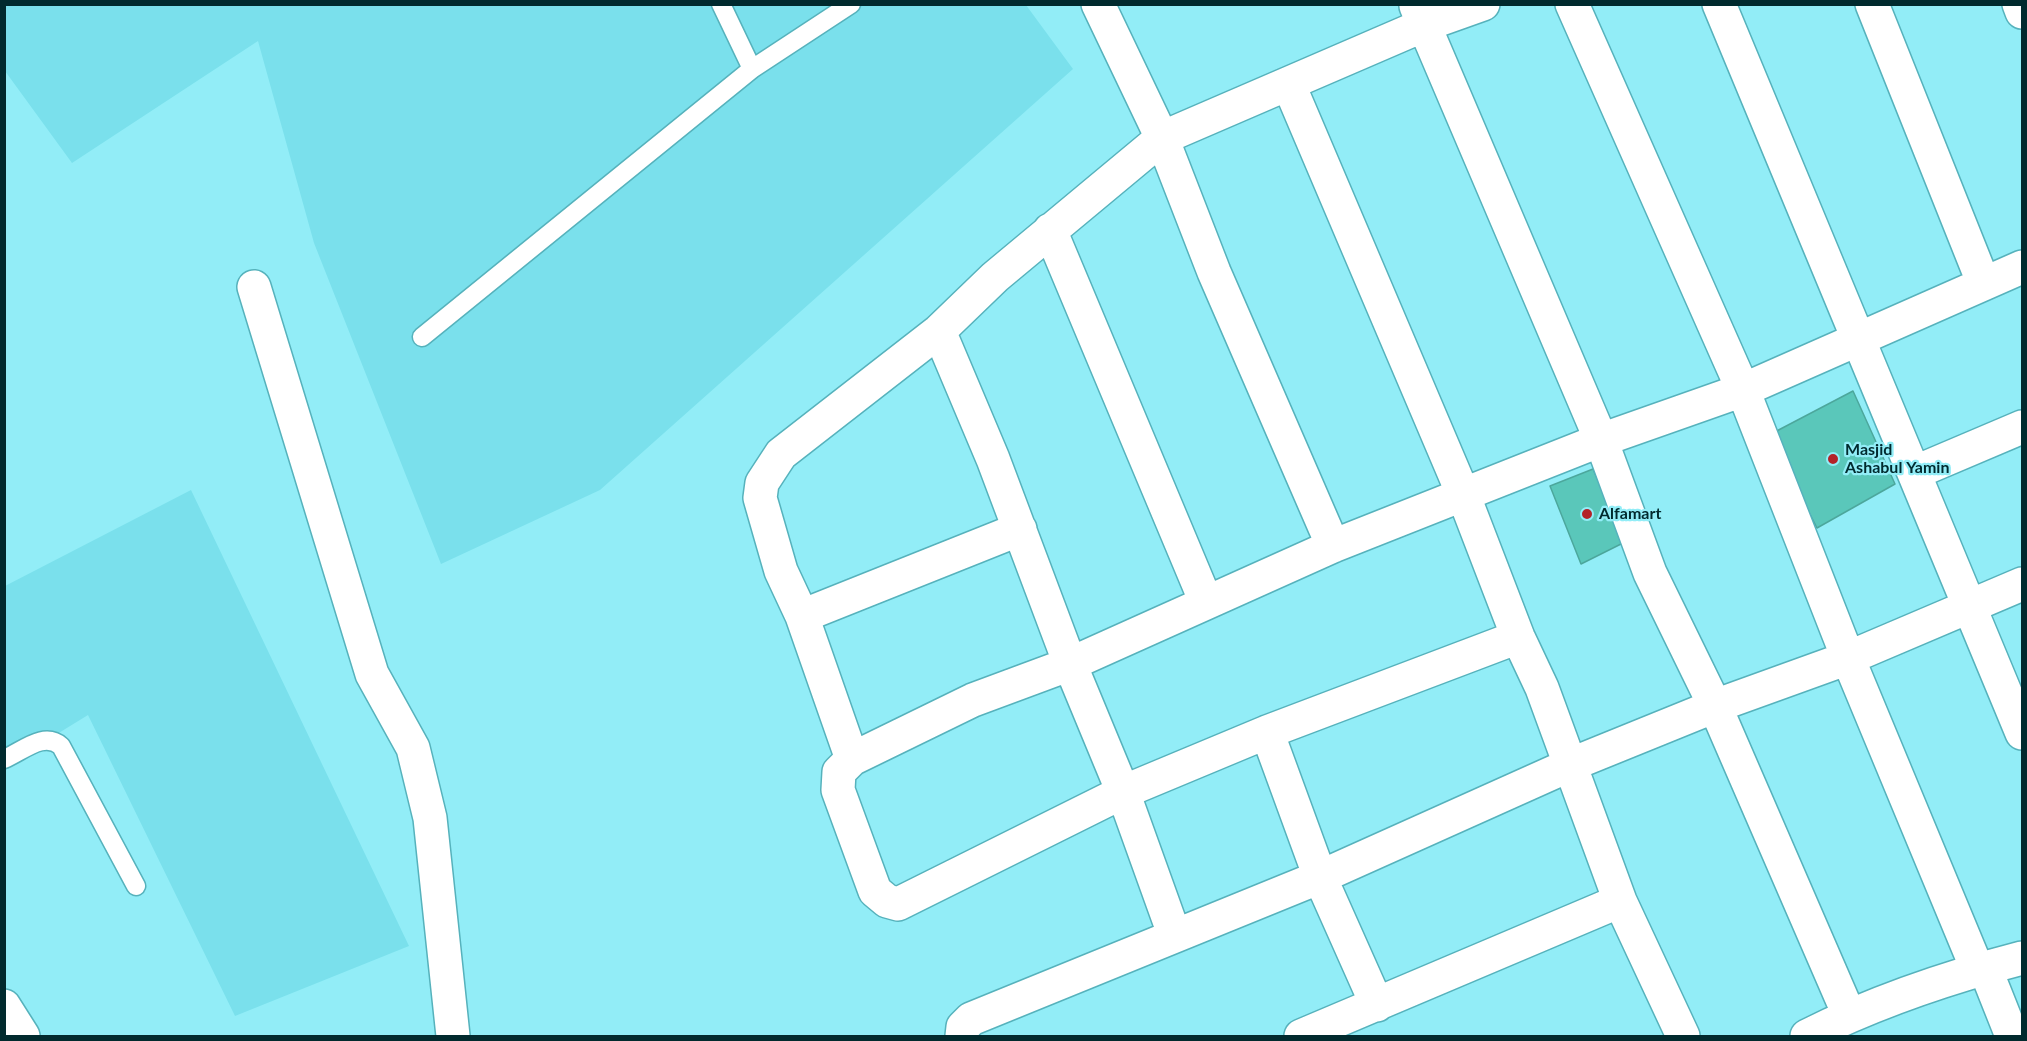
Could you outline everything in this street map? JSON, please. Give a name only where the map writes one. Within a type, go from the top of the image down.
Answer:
[{"type":"street","points":[[852,759],[801,616],[778,561],[760,498],[762,483],[781,454],[939,331],[995,277],[1162,138],[1288,85],[1420,15],[1483,4]]},
{"type":"street","points":[[1572,4],[1743,390],[1848,658],[2013,1036]]},
{"type":"street","points":[[1719,4],[1858,340],[1971,604],[2022,733]]},
{"type":"street","points":[[1872,4],[1983,282]]},
{"type":"street","points":[[2019,4],[2022,12]]},
{"type":"street","points":[[1110,9],[1214,272],[1333,546]]},
{"type":"street","points":[[1420,15],[1601,440],[1650,573],[1715,706],[1849,1016]]},
{"type":"street","points":[[1288,85],[1463,494],[1518,637],[1572,764],[1620,901],[1683,1036]]},
{"type":"street","points":[[1050,230],[1206,602]]},
{"type":"street","points":[[1518,637],[1267,732],[1122,792],[898,903],[887,901],[875,891],[838,790],[839,772],[852,759],[973,700],[1070,664],[1333,546],[1601,440],[1743,390],[1983,282],[2022,267]]},
{"type":"street","points":[[254,287],[372,674],[413,748],[430,819],[453,1036]]},
{"type":"street","points":[[939,331],[1020,529],[1070,664],[1122,792],[1174,934]]},
{"type":"street","points":[[1916,472],[2022,427]]},
{"type":"street","points":[[801,616],[1020,529]]},
{"type":"street","points":[[962,1036],[963,1027],[971,1019],[1174,934],[1320,877],[1572,764],[1715,706],[1848,658],[2022,584]]},
{"type":"street","points":[[1267,732],[1320,877],[1377,1005]]},
{"type":"street","points":[[1309,1035],[1620,901]]},
{"type":"street","points":[[1807,1036],[1849,1016],[1982,969],[2022,958]]},
{"type":"street","points":[[4,1006],[22,1036]]},
{"type":"lane","points":[[721,4],[752,69]]},
{"type":"lane","points":[[422,337],[752,69],[851,4]]},
{"type":"lane","points":[[4,759],[43,739],[51,739],[61,746],[136,886]]},
{"type":"shaded area","points":[[4,5],[1026,5],[1073,69],[600,490],[441,564],[314,243],[258,41],[72,163],[5,71]]},
{"type":"shaded area","points":[[191,490],[409,946],[235,1016],[88,715],[5,766],[5,586]]},
{"type":"building","name":"Masjid Ashabul Yamin","points":[[1853,391],[1895,484],[1817,528],[1769,435]]},
{"type":"building","name":"Alfamart","points":[[1593,469],[1625,542],[1581,564],[1550,486]]},
{"type":"place","name":"Masjid Ashabul Yamin","points":[[1833,459]]},
{"type":"place","name":"Alfamart","points":[[1587,514]]}]
